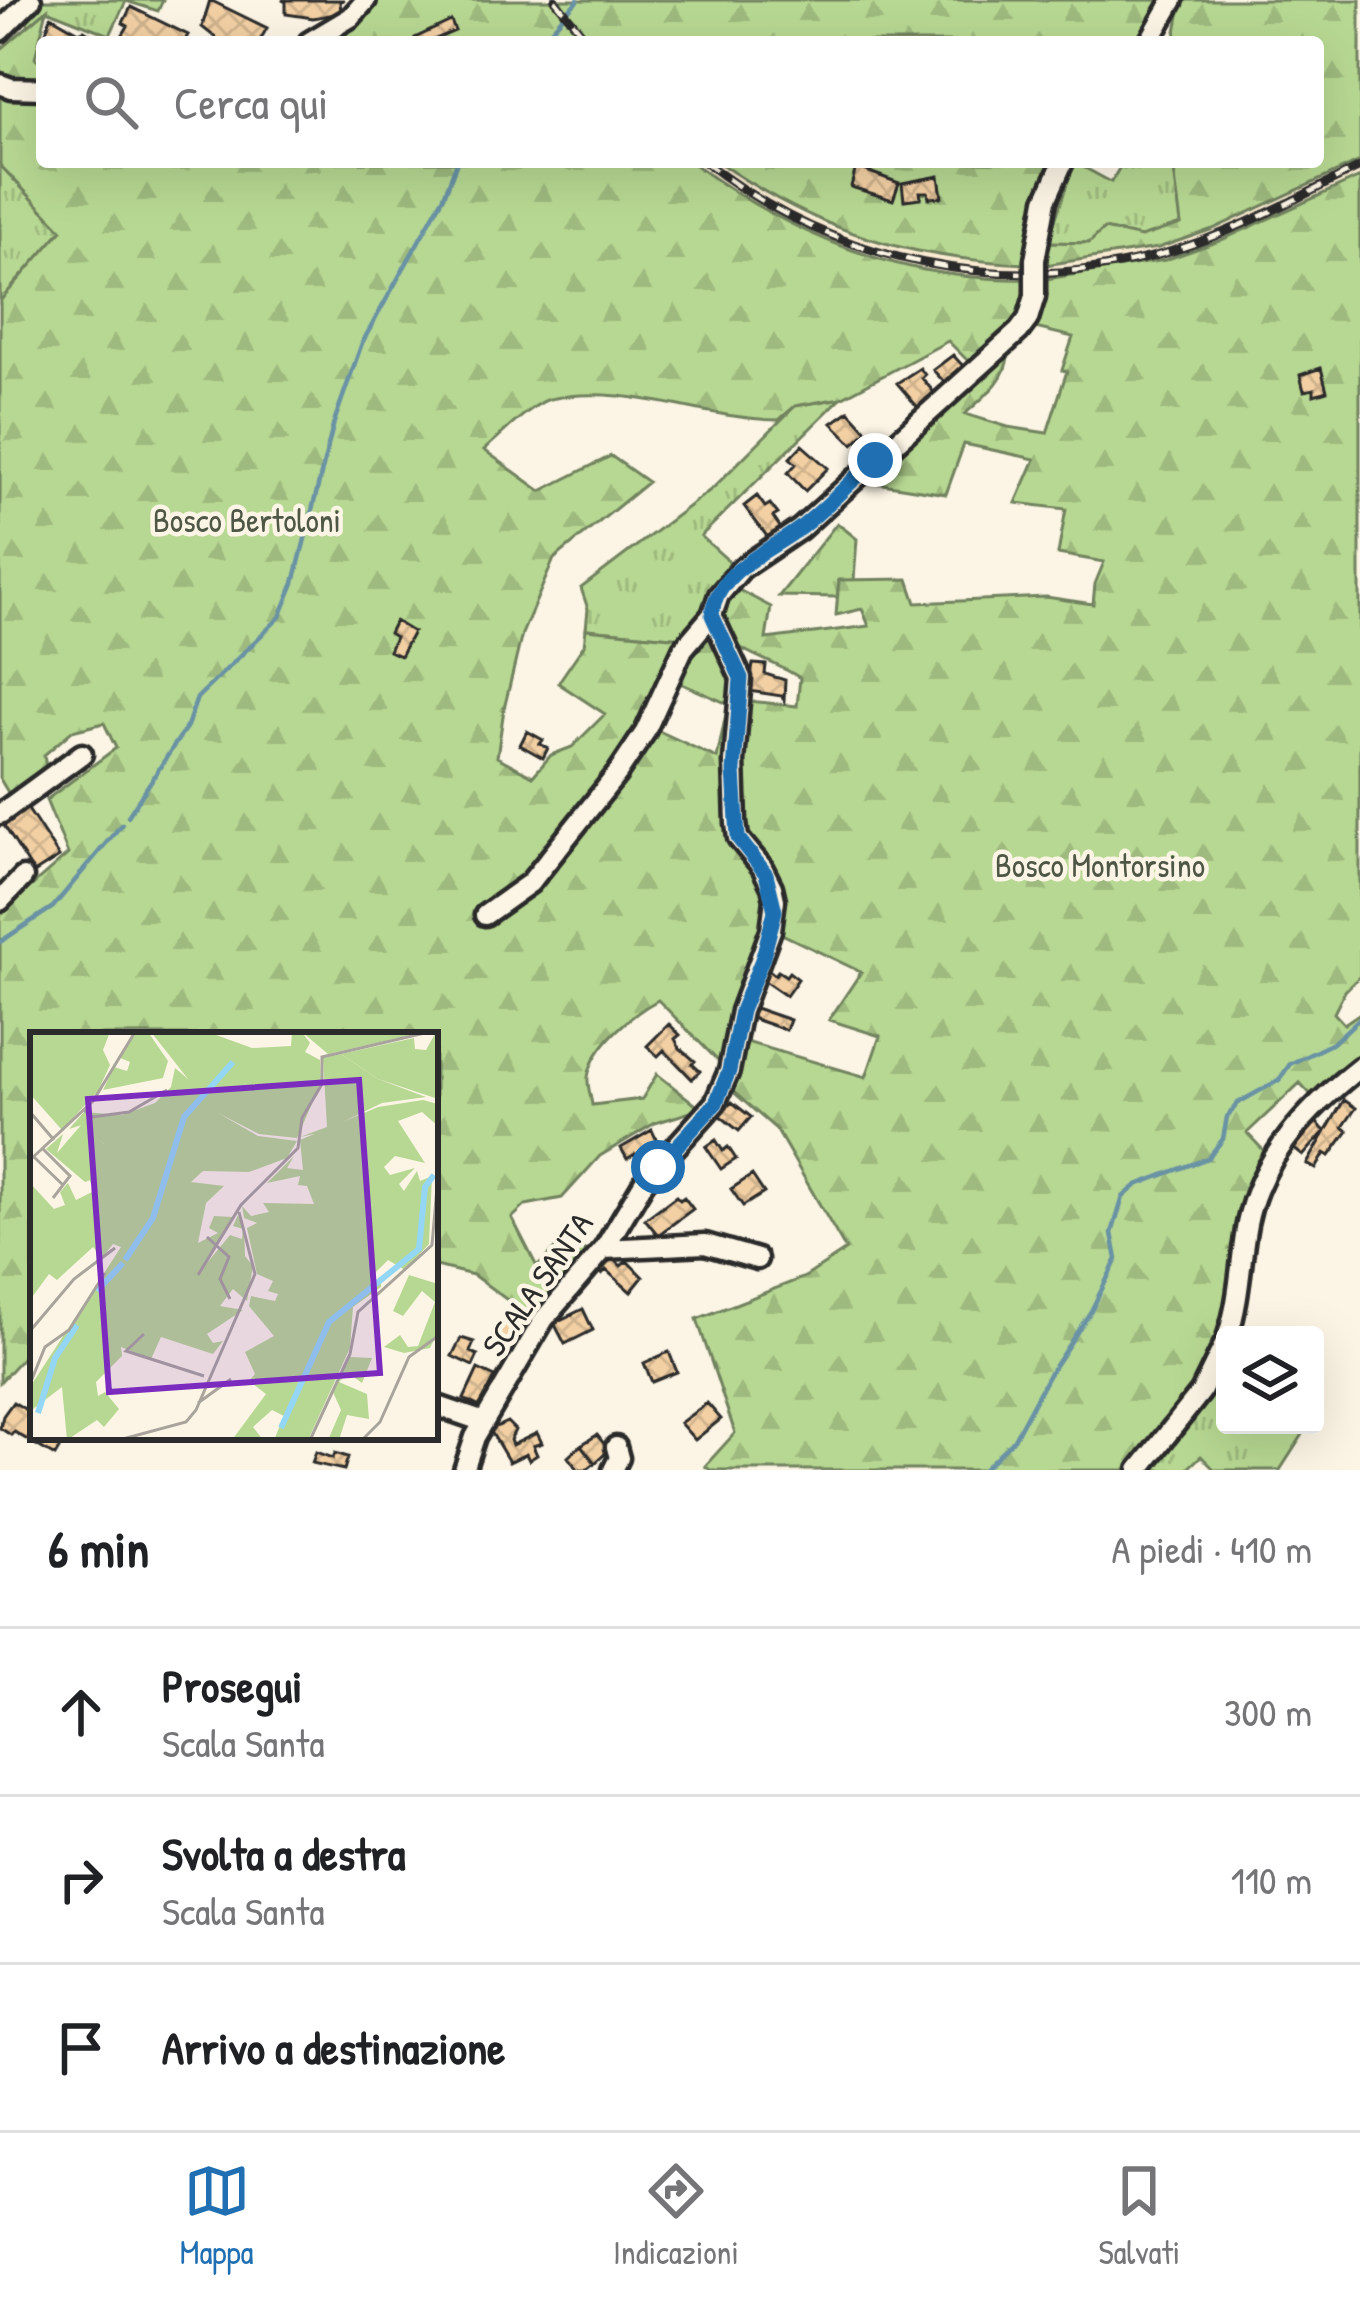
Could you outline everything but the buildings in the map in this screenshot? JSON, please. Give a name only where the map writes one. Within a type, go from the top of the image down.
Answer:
[{"type":"street","points":[[0,32],[31,0]]},
{"type":"street","points":[[319,36],[351,17],[366,0]]},
{"type":"street","points":[[1152,36],[1173,0]]},
{"type":"street","points":[[0,84],[36,89]]},
{"type":"street","points":[[485,915],[530,883],[617,774],[645,732],[683,650],[742,568],[800,529],[1019,331],[1035,296],[1046,200],[1060,168]]},
{"type":"street","name":"SCALA SANTA","points":[[464,1470],[467,1453],[544,1319],[604,1249],[644,1182],[716,1103],[741,1011],[771,930],[775,901],[766,874],[738,838],[736,823],[734,762],[741,678],[712,615]]},
{"type":"street","points":[[0,814],[82,754]]},
{"type":"street","points":[[0,901],[23,877]]},
{"type":"street","points":[[1228,1326],[1248,1218],[1267,1166],[1289,1136],[1360,1067]]},
{"type":"street","points":[[604,1249],[705,1244],[758,1259]]},
{"type":"street","points":[[1139,1470],[1201,1392],[1216,1360]]},
{"type":"street","points":[[438,1406],[484,1423]]},
{"type":"street","points":[[613,1470],[619,1458],[616,1447]]},
{"type":"shaded area","points":[[1360,161],[1360,176],[1219,241],[1164,260],[1046,279],[1001,280],[915,269],[834,245],[736,195],[699,168],[727,168],[798,213],[843,232],[978,262],[1045,265],[1158,248],[1213,229]]},
{"type":"green space","points":[[40,0],[163,0],[158,11],[126,1],[110,35],[47,10],[30,27],[24,17]]},
{"type":"green space","points":[[377,0],[1169,0],[1148,36],[334,36]]},
{"type":"green space","points":[[1182,0],[1360,0],[1360,161],[1213,229],[1158,248],[1045,265],[1048,242],[1089,243],[1104,229],[1141,237],[1181,224],[1174,168],[1324,168],[1324,36],[1175,36]]},
{"type":"green space","points":[[47,10],[40,36],[36,36],[36,81],[0,76],[0,50]]},
{"type":"green space","name":"Bosco Bertoloni","points":[[0,91],[36,94],[36,168],[700,168],[768,212],[850,249],[937,272],[1028,279],[1023,318],[971,364],[948,341],[841,398],[795,406],[779,420],[607,395],[550,399],[484,450],[541,491],[611,456],[648,482],[554,559],[522,634],[497,757],[533,776],[551,755],[572,747],[605,714],[558,683],[584,645],[586,629],[682,638],[639,728],[489,920],[602,807],[659,731],[717,758],[728,704],[680,683],[701,635],[710,632],[730,667],[735,697],[728,764],[754,870],[764,889],[765,929],[736,997],[723,1066],[658,1000],[626,1022],[591,1065],[592,1105],[642,1099],[657,1074],[701,1109],[655,1123],[600,1156],[562,1198],[526,1205],[512,1218],[537,1267],[566,1237],[590,1254],[532,1318],[473,1275],[438,1267],[438,1032],[30,1032],[30,1349],[0,1382],[0,914],[68,854],[46,800],[116,748],[104,723],[72,731],[44,755],[47,773],[12,799],[0,779],[0,301],[62,230],[0,165]]},
{"type":"green space","points":[[0,165],[62,230],[0,301]]},
{"type":"green space","points":[[727,168],[1050,168],[1039,188],[1027,264],[903,248],[828,223]]},
{"type":"green space","points":[[1072,168],[1085,168],[1111,182],[1119,168],[1174,168],[1182,224],[1141,237],[1105,230],[1089,243],[1048,242]]},
{"type":"green space","name":"Bosco Montorsino","points":[[1360,177],[1360,976],[1345,991],[1334,1013],[1344,1024],[1360,1013],[1360,1056],[1313,1097],[1300,1083],[1247,1133],[1266,1153],[1247,1202],[1223,1326],[1216,1326],[1216,1344],[1180,1405],[1127,1470],[710,1470],[705,1466],[735,1433],[697,1319],[805,1277],[846,1250],[776,1129],[730,1089],[743,1041],[866,1077],[880,1036],[829,1020],[861,972],[780,933],[778,875],[747,832],[742,763],[748,701],[797,706],[800,678],[729,637],[723,624],[724,608],[733,587],[771,607],[766,639],[869,626],[862,609],[836,615],[839,580],[908,579],[916,603],[1046,597],[1093,604],[1104,562],[1058,554],[1066,509],[1016,503],[1035,459],[964,444],[946,494],[863,481],[1008,355],[998,381],[965,414],[1047,433],[1073,337],[1035,328],[1046,303],[1046,279],[1165,260],[1219,241]]},
{"type":"green space","points":[[841,398],[701,536],[733,565],[682,638],[586,629],[588,609],[581,588],[713,488],[795,406]]},
{"type":"green space","points":[[837,523],[857,539],[854,580],[839,581],[837,597],[779,596]]},
{"type":"green space","points":[[1216,1386],[1216,1434],[1303,1434],[1280,1470],[1215,1470],[1201,1456],[1186,1470],[1149,1470]]},
{"type":"waterway","points":[[545,36],[578,0]]},
{"type":"waterway","points":[[128,816],[187,726],[197,698],[280,617],[294,583],[334,422],[362,343],[444,196],[455,168]]},
{"type":"waterway","points":[[0,942],[53,907],[122,824]]},
{"type":"waterway","points":[[983,1470],[1014,1439],[1091,1311],[1117,1259],[1112,1233],[1123,1197],[1137,1185],[1208,1158],[1223,1139],[1227,1117],[1238,1103],[1279,1080],[1290,1064],[1333,1043],[1360,1018]]},
{"type":"railway","points":[[555,0],[584,36]]},
{"type":"railway","points":[[714,168],[809,226],[866,248],[924,263],[1045,273],[1106,266],[1191,245],[1360,167]]},
{"type":"route","points":[[658,1167],[716,1103],[775,911],[766,874],[738,838],[734,771],[741,678],[712,615],[712,605],[742,568],[800,529],[875,460]]}]
